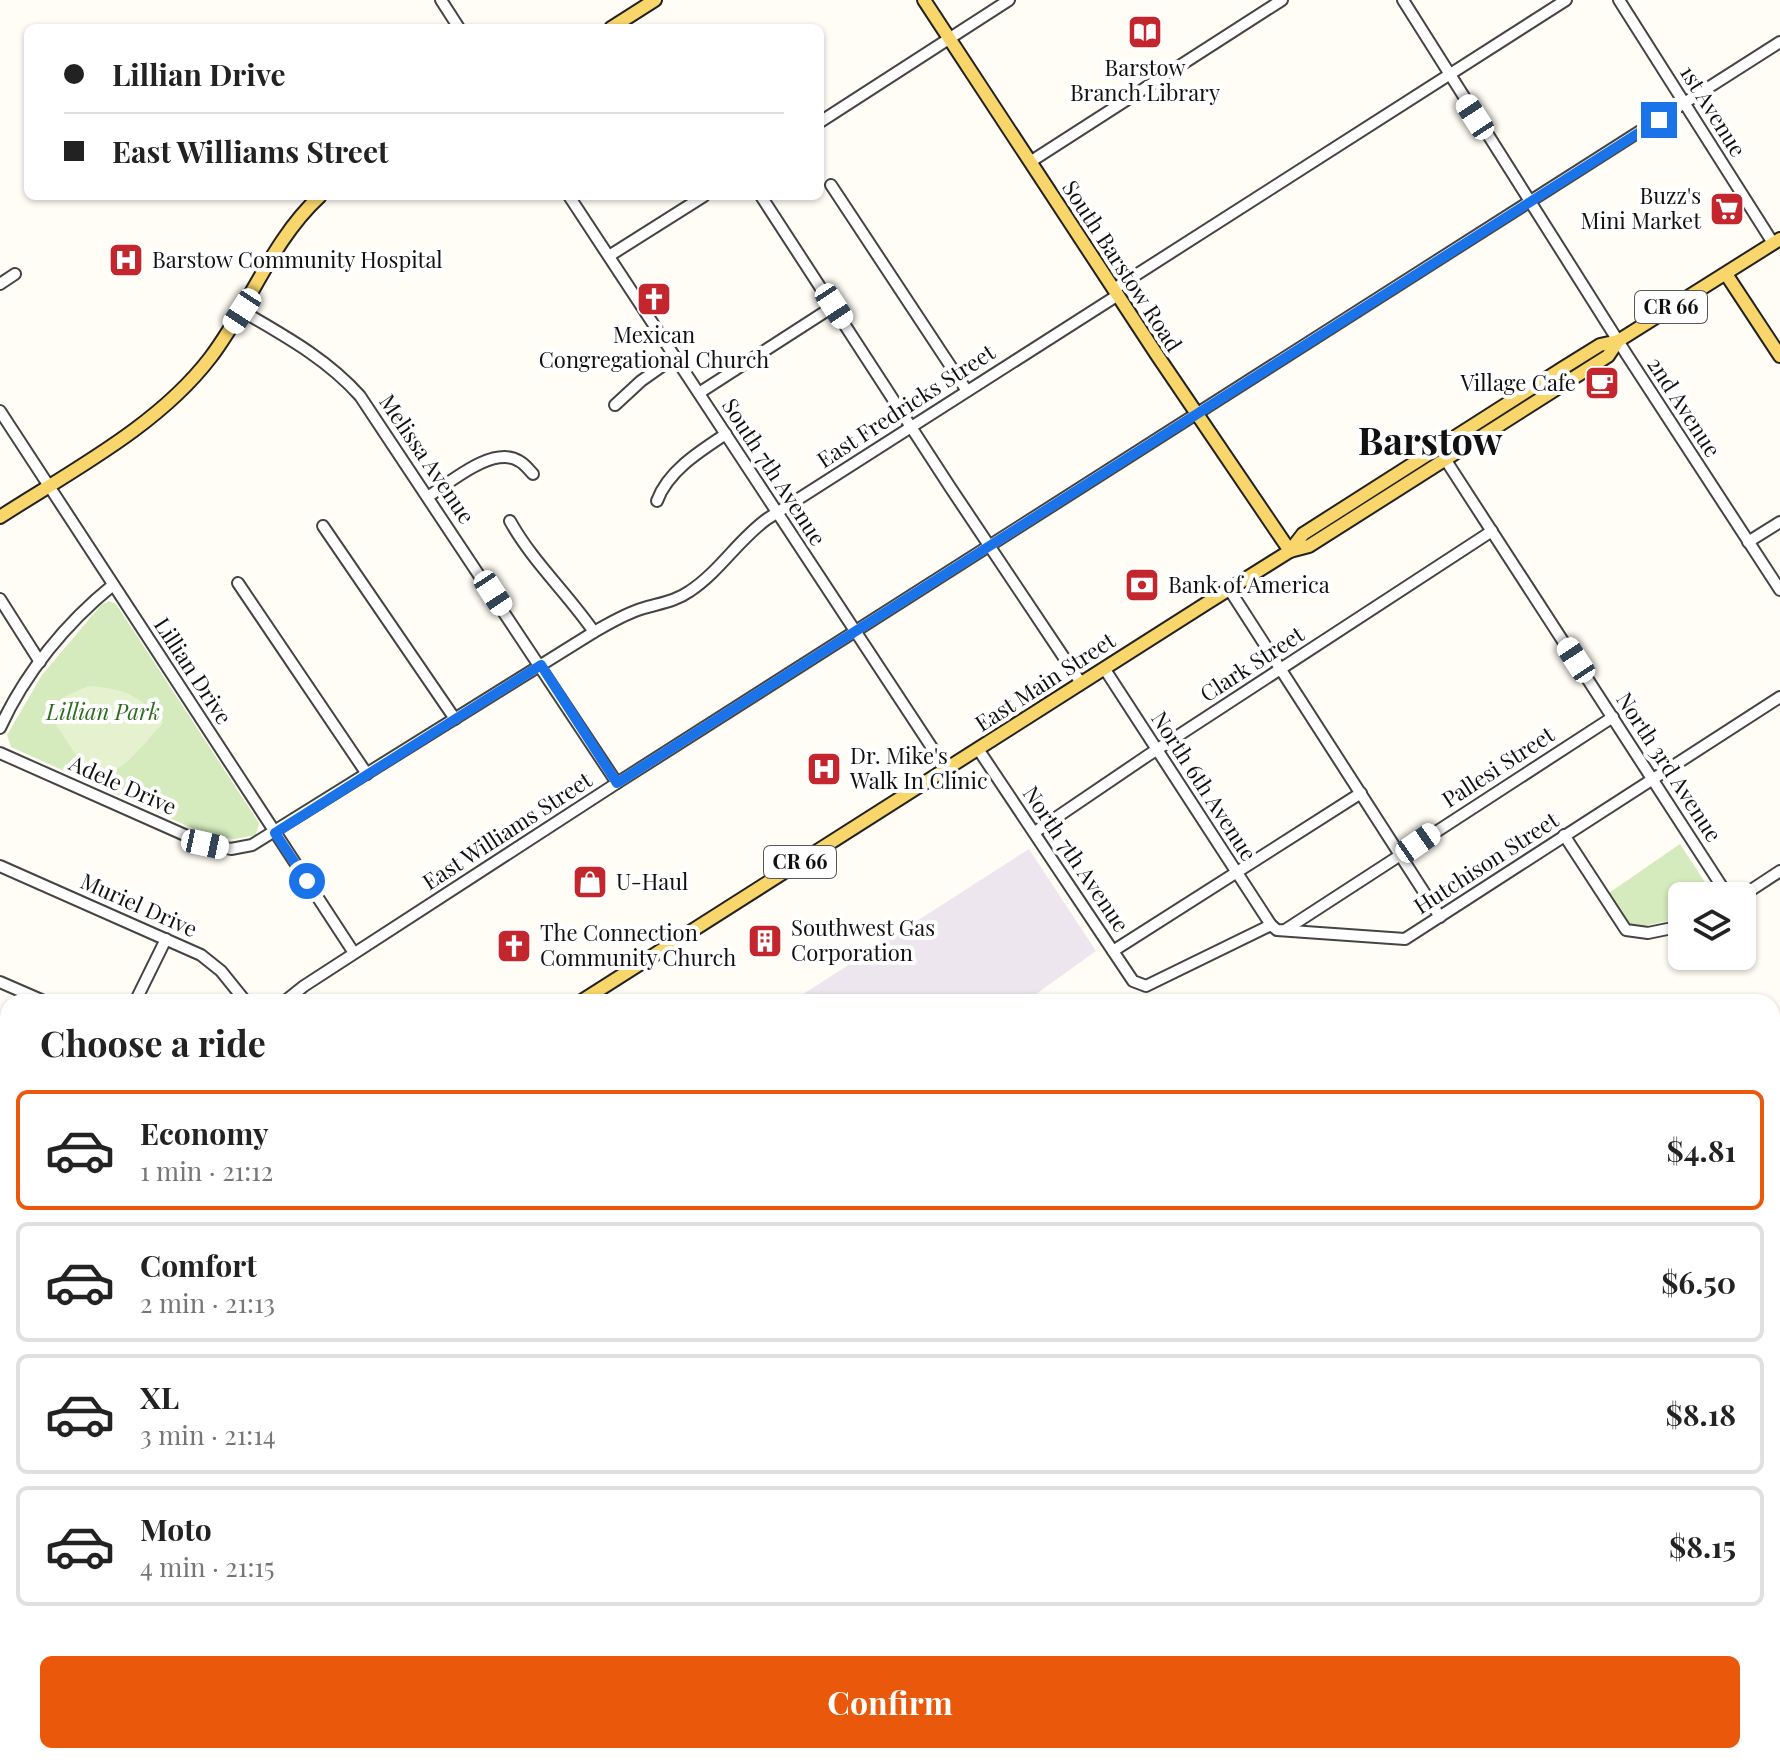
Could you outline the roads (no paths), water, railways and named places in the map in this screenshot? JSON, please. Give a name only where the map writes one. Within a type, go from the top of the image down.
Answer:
[{"type":"main road","points":[[617,24],[655,0]]},
{"type":"main road","name":"South Barstow Road","points":[[924,0],[1290,551]]},
{"type":"main road","points":[[0,517],[147,420],[173,399],[208,361],[242,311],[284,235],[316,200]]},
{"type":"main road","name":"CR 66","points":[[1726,274],[1777,241]]},
{"type":"main road","points":[[1726,274],[1780,356]]},
{"type":"main road","name":"East Main Street","points":[[1290,551],[1303,534],[1600,345],[1618,341],[1726,274]]},
{"type":"main road","name":"East Main Street","points":[[593,994],[1229,589],[1290,551],[1309,546],[1608,356],[1618,341]]},
{"type":"street","points":[[441,0],[456,24]]},
{"type":"street","points":[[824,119],[1009,0]]},
{"type":"street","points":[[1030,162],[1263,5],[1282,0]]},
{"type":"street","name":"2nd Avenue","points":[[1403,0],[1618,341],[1780,590]]},
{"type":"street","name":"East Fredricks Street","points":[[275,833],[594,632],[620,617],[686,594],[718,569],[754,529],[777,513],[1566,0]]},
{"type":"street","name":"1st Avenue","points":[[1619,0],[1777,241]]},
{"type":"street","name":"East Williams Street","points":[[295,994],[617,783],[1780,42]]},
{"type":"street","points":[[831,185],[967,391]]},
{"type":"street","name":"South 7th Avenue","points":[[572,200],[946,769]]},
{"type":"street","points":[[609,256],[698,200]]},
{"type":"street","points":[[764,200],[1081,683]]},
{"type":"street","points":[[0,284],[15,274]]},
{"type":"street","points":[[699,393],[834,306]]},
{"type":"street","name":"Melissa Avenue","points":[[242,311],[340,373],[429,496],[617,783]]},
{"type":"street","points":[[615,405],[641,381],[675,357]]},
{"type":"street","name":"Lillian Drive","points":[[0,411],[354,953]]},
{"type":"street","points":[[657,501],[660,492],[686,463],[726,434]]},
{"type":"street","points":[[429,496],[480,463],[497,457],[521,461],[533,474]]},
{"type":"street","name":"North 3rd Avenue","points":[[1445,459],[1719,882]]},
{"type":"street","points":[[510,521],[519,538],[594,632]]},
{"type":"street","points":[[1748,542],[1780,522]]},
{"type":"street","points":[[323,526],[455,719]]},
{"type":"street","name":"Clark Street","points":[[1035,832],[1492,531]]},
{"type":"street","points":[[238,583],[367,774]]},
{"type":"street","points":[[0,728],[21,688],[40,662],[74,620],[113,585]]},
{"type":"street","points":[[1229,589],[1440,917]]},
{"type":"street","points":[[0,599],[40,662]]},
{"type":"street","name":"North 6th Avenue","points":[[1104,668],[1271,925]]},
{"type":"street","name":"Hutchison Street","points":[[1271,925],[1277,930],[1405,939],[1780,697]]},
{"type":"street","name":"Pallesi Street","points":[[1285,930],[1613,717]]},
{"type":"street","name":"North 7th Avenue","points":[[978,749],[1133,981],[1146,986],[1271,925]]},
{"type":"street","name":"Adele Drive","points":[[0,753],[205,844],[239,848],[275,833]]},
{"type":"street","points":[[1113,951],[1361,793]]},
{"type":"street","points":[[1564,835],[1626,930],[1648,933],[1668,929]]},
{"type":"street","name":"Muriel Drive","points":[[0,866],[201,955],[221,971],[240,994]]},
{"type":"street","points":[[1756,887],[1780,871]]},
{"type":"street","points":[[139,994],[166,939]]},
{"type":"street","points":[[0,982],[28,994]]},
{"type":"place","name":"Barstow Branch Library","points":[[1145,32]]},
{"type":"place","name":"Buzz's Mini Market","points":[[1727,209]]},
{"type":"place","name":"Barstow Community Hospital","points":[[126,260]]},
{"type":"place","name":"Mexican Congregational Church","points":[[654,299]]},
{"type":"place","name":"Village Cafe","points":[[1602,383]]},
{"type":"place","name":"Bank of America","points":[[1142,585]]},
{"type":"place","name":"Dr. Mike's Walk In Clinic","points":[[824,769]]},
{"type":"place","name":"U-Haul","points":[[590,882]]},
{"type":"place","name":"Southwest Gas Corporation","points":[[765,941]]},
{"type":"place","name":"The Connection Community Church","points":[[514,946]]},
{"type":"district","name":"Barstow","points":[[1430,442]]},
{"type":"park label","name":"Lillian Park","points":[[103,712]]}]
